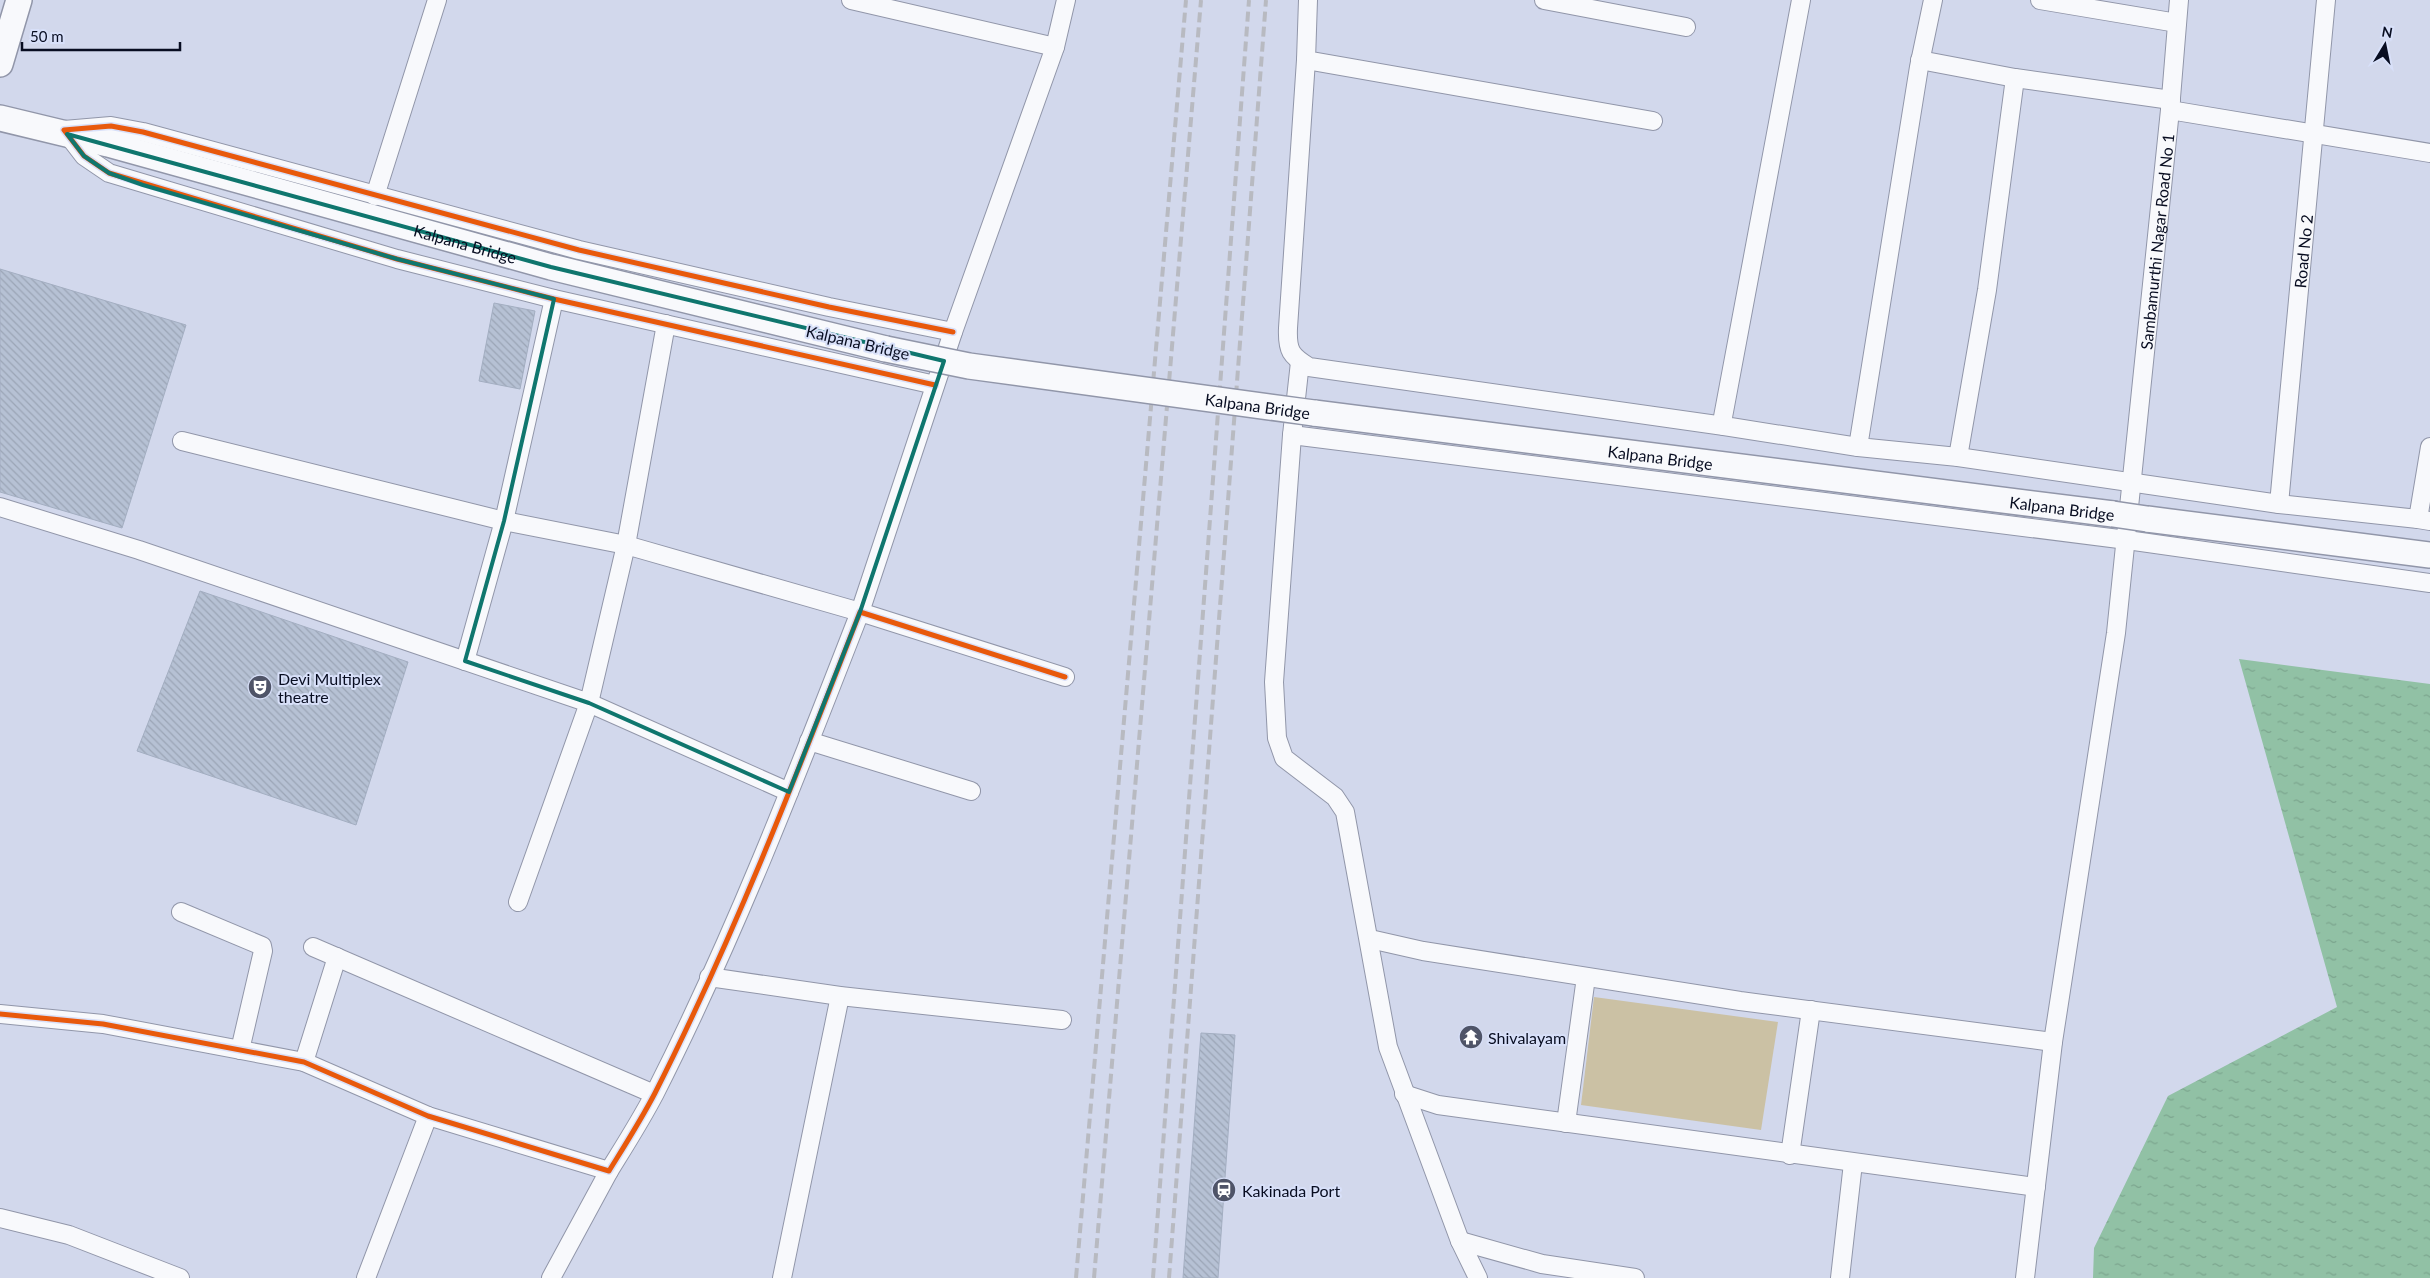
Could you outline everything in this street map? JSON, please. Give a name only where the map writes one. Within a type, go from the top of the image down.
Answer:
[{"type":"main road","points":[[0,64],[19,0]]},
{"type":"main road","name":"Kalpana Bridge","points":[[0,118],[108,144],[551,267],[886,349],[969,366],[1314,413],[2430,555]]},
{"type":"street","points":[[374,196],[437,0]]},
{"type":"street","points":[[851,0],[1055,47]]},
{"type":"street","points":[[551,1278],[609,1171],[654,1094],[710,978],[810,741],[860,612],[953,332],[1055,47],[1066,0]]},
{"type":"street","points":[[1308,0],[1288,343],[1294,358],[1309,367],[1858,447],[1958,457],[2279,504],[2424,520],[2430,447]]},
{"type":"street","points":[[1544,0],[1686,27]]},
{"type":"street","points":[[1724,426],[1723,417],[1801,0]]},
{"type":"street","points":[[1858,447],[1920,60],[1933,0]]},
{"type":"street","points":[[2040,0],[2177,22]]},
{"type":"street","name":"Sambamurthi Nagar Road No 1","points":[[2025,1278],[2053,1042],[2116,633],[2134,482],[2171,105],[2178,0]]},
{"type":"street","name":"Road No 2","points":[[2279,504],[2326,0]]},
{"type":"street","points":[[1306,60],[1653,121]]},
{"type":"street","points":[[1920,60],[2171,105],[2314,135],[2430,154]]},
{"type":"street","points":[[1958,457],[1987,290],[2015,78]]},
{"type":"street","points":[[935,385],[554,299],[397,260],[143,185],[109,173],[84,156],[64,130],[111,126],[143,132],[579,250],[829,307],[953,332]]},
{"type":"street","points":[[465,661],[504,521],[554,299]]},
{"type":"street","points":[[518,902],[589,703],[626,545],[666,324]]},
{"type":"street","points":[[1300,362],[1292,434],[1274,682],[1277,738],[1284,758],[1335,797],[1346,812],[1350,843],[1370,939],[1388,1047],[1460,1241],[1478,1278]]},
{"type":"street","points":[[1292,434],[2127,540],[2430,583]]},
{"type":"street","points":[[182,441],[504,521],[626,545],[860,612],[1065,677]]},
{"type":"street","points":[[0,507],[139,550],[589,703],[789,792]]},
{"type":"street","points":[[810,741],[971,791]]},
{"type":"street","points":[[181,912],[262,946],[263,951],[240,1050]]},
{"type":"street","points":[[1370,939],[1423,951],[1586,977],[1811,1010],[2053,1042]]},
{"type":"street","points":[[313,947],[654,1094]]},
{"type":"street","points":[[304,1062],[337,957]]},
{"type":"street","points":[[1566,1123],[1586,977]]},
{"type":"street","points":[[710,978],[840,996],[1062,1020]]},
{"type":"street","points":[[782,1278],[840,996]]},
{"type":"street","points":[[1790,1154],[1811,1010]]},
{"type":"street","points":[[0,1014],[103,1024],[304,1062],[428,1116],[609,1171]]},
{"type":"street","points":[[1404,1094],[1438,1104],[1566,1123],[2036,1187]]},
{"type":"street","points":[[366,1278],[428,1116]]},
{"type":"street","points":[[1840,1278],[1853,1163]]},
{"type":"street","points":[[0,1218],[69,1235],[180,1278]]},
{"type":"street","points":[[1460,1241],[1542,1264],[1635,1278]]},
{"type":"highlighted area","points":[[67,134],[551,267],[944,361],[860,612],[789,792],[589,703],[465,661],[504,521],[554,299],[397,259],[143,185],[109,173],[84,156]]},
{"type":"shaded area","points":[[1594,997],[1778,1022],[1761,1130],[1581,1105]]},
{"type":"water","points":[[2239,659],[2430,684],[2430,1278],[2093,1278],[2094,1248],[2168,1096],[2337,1007]]},
{"type":"building","points":[[0,269],[186,325],[122,528],[0,492]]},
{"type":"building","points":[[494,303],[535,311],[520,389],[479,381]]},
{"type":"building","points":[[200,591],[408,662],[356,825],[137,751]]},
{"type":"building","points":[[1201,1033],[1235,1035],[1218,1278],[1183,1278]]},
{"type":"railway","points":[[1076,1278],[1186,0]]},
{"type":"railway","points":[[1094,1278],[1201,0]]},
{"type":"railway","points":[[1153,1278],[1249,0]]},
{"type":"railway","points":[[1169,1278],[1266,0]]},
{"type":"cycle path","points":[[935,385],[554,299],[397,259],[109,173],[84,156],[64,130],[111,126],[143,132],[579,250],[829,307],[953,332]]},
{"type":"cycle path","points":[[0,1014],[103,1024],[304,1062],[428,1116],[609,1171],[655,1093],[712,975],[764,855],[860,612],[1065,677]]},
{"type":"place","name":"Devi Multiplex theatre","points":[[260,687]]},
{"type":"place","name":"Shivalayam","points":[[1471,1037]]},
{"type":"place","name":"Kakinada Port","points":[[1224,1190]]}]
